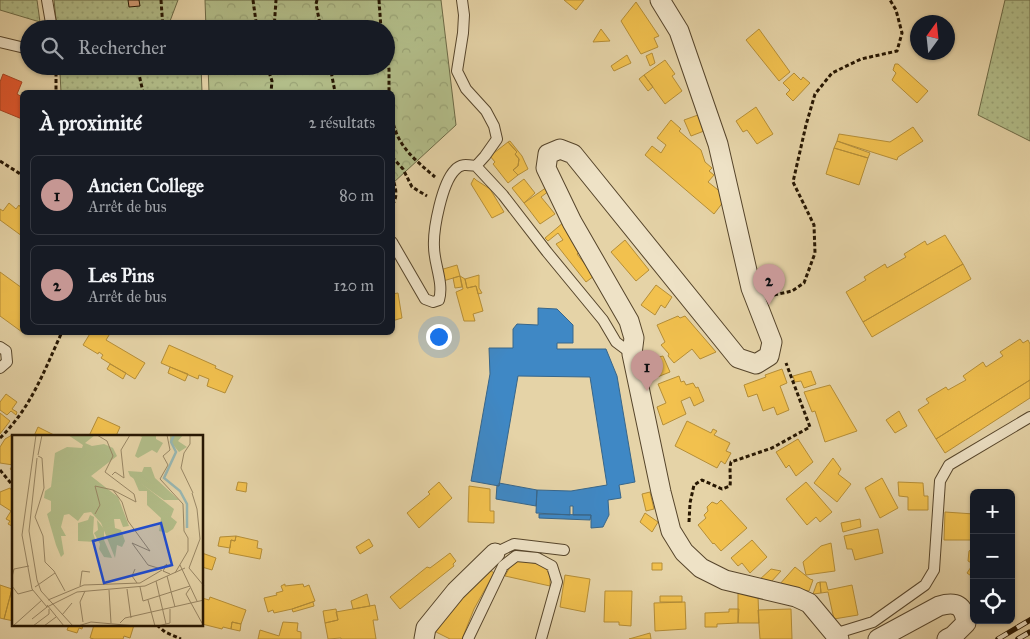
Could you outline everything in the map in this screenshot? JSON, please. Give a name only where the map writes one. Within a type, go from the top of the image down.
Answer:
[{"type":"street","points":[[660,0],[679,31],[718,144],[751,288],[772,342],[769,356],[756,364],[738,358],[573,154],[560,149],[548,154],[546,168],[572,222],[629,321],[634,338],[632,354],[663,500],[671,531],[684,552],[701,568],[725,580],[796,597],[809,603],[837,637]]},
{"type":"street","points":[[424,639],[426,628],[456,591],[495,553]]},
{"type":"street","points":[[878,639],[939,606],[950,603],[959,606],[965,614],[966,623],[953,636],[947,639]]},
{"type":"lane","points":[[47,0],[50,20]]},
{"type":"lane","points":[[462,0],[464,15],[463,32],[457,71],[466,89],[486,111],[494,126],[497,139],[476,166]]},
{"type":"lane","points":[[0,42],[20,47]]},
{"type":"lane","points":[[395,247],[425,299],[433,302],[439,300],[442,291],[434,245],[444,186],[455,170],[464,164],[476,166],[503,194],[547,252],[603,320],[616,342],[632,354]]},
{"type":"lane","points":[[0,347],[6,351],[7,362],[0,368]]},
{"type":"lane","points":[[837,637],[873,622],[925,585],[934,570],[940,481],[948,465],[1030,417]]},
{"type":"lane","points":[[495,553],[514,544],[564,550]]},
{"type":"lane","points":[[468,639],[503,566],[516,556],[537,558],[552,566],[557,582],[541,639]]},
{"type":"path","points":[[161,0],[162,20]]},
{"type":"path","points":[[253,0],[256,20]]},
{"type":"path","points":[[275,20],[276,0]]},
{"type":"path","points":[[317,0],[319,20]]},
{"type":"path","points":[[379,0],[381,20]]},
{"type":"path","points":[[751,288],[760,287],[774,296],[792,291],[804,283],[815,252],[814,224],[792,182],[808,117],[815,94],[832,73],[861,59],[897,51],[902,33],[896,10],[890,0]]},
{"type":"path","points":[[56,75],[56,90]]},
{"type":"path","points":[[139,75],[143,90]]},
{"type":"path","points":[[270,75],[272,81],[271,90]]},
{"type":"path","points":[[332,75],[335,90]]},
{"type":"path","points":[[389,75],[389,90]]},
{"type":"path","points":[[395,129],[401,144],[444,186],[438,192],[428,196],[412,188],[403,169],[395,160]]},
{"type":"path","points":[[0,161],[20,174]]},
{"type":"path","points":[[395,186],[397,193],[395,203]]},
{"type":"path","points":[[0,438],[15,423],[30,402],[61,335]]},
{"type":"path","points":[[683,526],[689,522],[690,503],[694,485],[702,480],[722,490],[730,486],[729,468],[731,462],[772,448],[810,428],[784,358],[772,342]]},
{"type":"path","points":[[0,470],[12,485]]},
{"type":"path","points":[[158,626],[165,632],[181,639]]},
{"type":"green space","points":[[0,0],[37,0],[40,20],[33,20],[0,10]]},
{"type":"green space","points":[[54,0],[178,0],[170,20],[56,20]]},
{"type":"green space","points":[[205,0],[441,0],[456,125],[395,181],[395,90],[209,90],[208,75],[395,75],[395,20],[206,20]]},
{"type":"green space","points":[[1005,0],[1030,0],[1030,141],[978,115]]},
{"type":"green space","points":[[60,75],[201,75],[202,90],[61,90]]},
{"type":"building: Logements","points":[[564,0],[584,0],[576,10]]},
{"type":"building: Logements","points":[[636,2],[659,36],[654,38],[658,47],[641,54],[621,21]]},
{"type":"building: Logements","points":[[601,29],[610,41],[593,42]]},
{"type":"building: Logements","points":[[759,29],[790,72],[779,81],[746,40]]},
{"type":"building: Logements","points":[[652,53],[655,63],[650,66],[646,56]]},
{"type":"building: Logements","points":[[627,55],[631,63],[614,71],[611,66]]},
{"type":"building: Logements","points":[[665,60],[675,74],[672,76],[682,91],[665,104],[644,75]]},
{"type":"building: Logements","points":[[895,64],[898,64],[928,91],[917,103],[892,80],[896,73],[893,70]]},
{"type":"building: Logements","points":[[794,73],[801,80],[803,77],[810,83],[793,101],[786,94],[790,90],[783,83]]},
{"type":"building: Logements","points":[[644,75],[653,87],[648,91],[639,79]]},
{"type":"building: Logements","points":[[756,107],[773,134],[757,144],[747,130],[743,132],[736,121]]},
{"type":"building: Logements","points":[[698,115],[704,131],[691,136],[684,120]]},
{"type":"building: Logements","points":[[671,120],[681,129],[679,131],[701,150],[705,162],[712,168],[709,171],[714,175],[708,182],[727,197],[714,214],[645,155],[652,146],[661,153],[666,145],[657,138]]},
{"type":"building: Logements","points":[[913,127],[923,141],[898,157],[897,160],[837,141],[839,134],[890,142]]},
{"type":"building: Logements","points":[[510,141],[522,156],[528,169],[518,175],[513,170],[518,166],[519,159],[515,154],[517,152],[508,142]]},
{"type":"building: Logements","points":[[837,141],[870,153],[868,158],[834,148]]},
{"type":"building: Logements","points":[[508,142],[517,152],[515,154],[519,159],[518,166],[513,170],[518,175],[508,183],[493,164],[495,162],[490,156]]},
{"type":"building: Logements","points":[[834,148],[868,158],[859,185],[826,174]]},
{"type":"building: Logements","points":[[474,178],[490,189],[504,212],[492,218],[471,184]]},
{"type":"building: Logements","points":[[524,179],[535,193],[524,203],[512,188]]},
{"type":"building: Logements","points":[[547,187],[549,191],[541,197],[555,214],[540,224],[524,203]]},
{"type":"building: Logements","points":[[9,203],[16,209],[19,205],[20,235],[0,220],[0,209],[3,211]]},
{"type":"building: Logements","points":[[564,222],[579,252],[577,254],[594,276],[586,282],[556,244],[563,240],[558,233],[548,241],[545,238]]},
{"type":"building: Logements","points":[[945,235],[963,264],[863,322],[846,292],[866,280],[864,277],[885,264],[887,268],[906,257],[904,254],[925,241],[927,245]]},
{"type":"building: Logements","points":[[625,240],[649,270],[636,281],[611,252]]},
{"type":"building: Logements","points":[[963,264],[971,279],[872,337],[863,322]]},
{"type":"building: Logements","points":[[457,265],[460,276],[443,281],[440,270]]},
{"type":"building: Logements","points":[[0,272],[20,287],[20,331],[0,316]]},
{"type":"building: Logements","points":[[479,275],[479,288],[482,293],[478,294],[476,286],[467,288],[465,279]]},
{"type":"building: Logements","points":[[460,276],[465,279],[467,288],[476,286],[483,311],[473,314],[475,321],[464,321],[456,292],[463,289]]},
{"type":"building: Logements","points":[[460,276],[462,287],[455,288],[453,278]]},
{"type":"building: Logements","points":[[656,285],[672,297],[665,308],[661,305],[655,315],[641,305]]},
{"type":"building: Logements","points":[[398,293],[402,318],[395,320],[395,294]]},
{"type":"building: Logements","points":[[678,316],[680,318],[685,316],[716,352],[700,359],[692,349],[674,363],[661,345],[665,342],[657,325]]},
{"type":"building: Logements","points":[[89,335],[109,335],[106,340],[145,363],[135,379],[101,358],[103,355],[99,352],[98,354],[83,345]]},
{"type":"building: Logements","points":[[1020,339],[1023,343],[1028,340],[1030,344],[1030,380],[936,439],[918,410],[929,403],[926,399],[946,387],[948,390],[966,380],[963,376],[983,362],[986,367],[1003,356],[1000,352]]},
{"type":"building: Logements","points":[[169,345],[216,366],[215,368],[233,376],[225,393],[207,386],[209,379],[199,375],[198,379],[161,363]]},
{"type":"building: Logements","points":[[663,356],[670,372],[647,381],[645,372],[647,360]]},
{"type":"building: Logements","points":[[110,364],[126,373],[123,379],[107,369]]},
{"type":"building: Logements","points":[[170,367],[188,374],[185,381],[168,373]]},
{"type":"building: Logements","points":[[782,369],[787,383],[780,386],[789,410],[777,415],[774,407],[763,411],[757,394],[748,397],[744,385]]},
{"type":"building: Logements","points":[[811,371],[816,384],[804,388],[801,381],[795,382],[793,376]]},
{"type":"building: Logements","points":[[679,376],[681,382],[684,381],[686,385],[693,383],[696,388],[698,387],[704,401],[694,406],[690,397],[681,401],[686,414],[663,425],[657,407],[666,403],[658,384]]},
{"type":"building: Logements","points":[[1030,380],[1030,398],[945,453],[936,439]]},
{"type":"building: Logements","points":[[830,385],[857,431],[825,442],[815,411],[812,412],[804,392]]},
{"type":"building: Logements","points":[[6,394],[17,402],[12,409],[17,412],[16,415],[11,411],[7,415],[0,410],[0,402]]},
{"type":"building: Logements","points":[[899,411],[907,426],[895,433],[886,420]]},
{"type":"building: Logements","points":[[0,413],[10,421],[0,434]]},
{"type":"building: Logements","points":[[98,417],[120,427],[116,435],[89,435]]},
{"type":"building: Logements","points":[[687,421],[711,433],[713,429],[717,431],[714,435],[730,443],[726,451],[731,453],[725,464],[721,461],[717,468],[675,446]]},
{"type":"building: Logements","points":[[38,427],[54,435],[34,435]]},
{"type":"building: Logements","points":[[12,435],[12,465],[0,463],[0,447],[5,439]]},
{"type":"building: Logements","points":[[798,439],[813,462],[796,476],[789,465],[786,468],[776,452]]},
{"type":"building: Logements","points":[[833,458],[841,469],[838,474],[851,484],[837,502],[814,483]]},
{"type":"building: Logements","points":[[882,478],[898,508],[880,518],[865,488]]},
{"type":"building: Logements","points":[[238,482],[247,483],[246,492],[236,490]]},
{"type":"building: Logements","points":[[439,482],[452,498],[419,528],[407,513],[430,494],[428,492]]},
{"type":"building: Logements","points":[[806,482],[832,512],[820,522],[816,517],[807,525],[786,499]]},
{"type":"building: Logements","points":[[898,482],[923,483],[924,496],[928,496],[928,510],[908,510],[908,497],[899,496]]},
{"type":"building: Logements","points":[[469,486],[490,489],[490,511],[494,511],[494,523],[468,522]]},
{"type":"building: Logements","points":[[10,488],[12,491],[12,526],[8,524],[10,521],[6,519],[11,511],[0,504],[0,492]]},
{"type":"building: Logements","points":[[650,492],[654,509],[646,511],[642,494]]},
{"type":"building: Logements","points":[[721,500],[747,528],[721,551],[698,525],[706,518],[704,515],[708,511],[707,507],[712,502],[717,504]]},
{"type":"building: Logements","points":[[945,512],[970,514],[970,540],[944,540]]},
{"type":"building: Logements","points":[[645,513],[658,522],[652,532],[640,522]]},
{"type":"building: Logements","points":[[860,519],[861,527],[843,532],[841,523]]},
{"type":"building: Logements","points":[[878,529],[883,553],[855,560],[852,549],[847,549],[844,536]]},
{"type":"building: Logements","points":[[236,536],[235,541],[231,540],[230,548],[218,546],[220,537]]},
{"type":"building: Logements","points":[[236,536],[258,541],[257,548],[262,549],[260,559],[229,553],[231,540],[235,541]]},
{"type":"building: Logements","points":[[369,539],[373,546],[360,554],[356,547]]},
{"type":"building: Logements","points":[[752,540],[767,557],[750,573],[742,563],[738,566],[731,558]]},
{"type":"building: Logements","points":[[831,543],[835,571],[806,575],[803,562],[821,546]]},
{"type":"building: Logements","points":[[970,550],[970,562],[968,561]]},
{"type":"building: Logements","points":[[450,553],[456,561],[453,564],[454,566],[400,609],[390,597],[427,567],[430,568]]},
{"type":"building: Logements","points":[[204,554],[216,558],[212,570],[204,568]]},
{"type":"building: Logements","points":[[520,560],[542,565],[550,576],[550,586],[505,576],[511,565]]},
{"type":"building: Logements","points":[[652,563],[662,563],[662,570],[652,570]]},
{"type":"building: Logements","points":[[795,567],[813,580],[809,591],[779,585]]},
{"type":"building: Logements","points":[[771,569],[781,571],[770,583],[758,581]]},
{"type":"building: Logements","points":[[490,570],[494,573],[474,609],[462,639],[450,639],[436,632],[450,611]]},
{"type":"building: Logements","points":[[565,575],[590,579],[585,612],[560,607]]},
{"type":"building: Logements","points":[[820,582],[826,582],[828,590],[852,585],[858,615],[834,619],[828,592],[821,593]]},
{"type":"building: Logements","points":[[820,582],[821,593],[813,594],[817,583]]},
{"type":"building: Logements","points":[[285,584],[285,586],[303,584],[304,587],[309,585],[315,601],[292,609],[274,613],[273,610],[268,612],[264,598],[277,595],[276,593],[283,591],[281,586]]},
{"type":"building: Logements","points":[[0,585],[12,589],[4,619],[0,618]]},
{"type":"building: Logements","points":[[12,589],[12,621],[4,619]]},
{"type":"building: Logements","points":[[738,590],[758,596],[759,623],[738,623]]},
{"type":"building: Logements","points":[[605,591],[632,591],[631,626],[619,625],[619,622],[604,622]]},
{"type":"building: Logements","points":[[367,594],[370,606],[353,609],[351,601]]},
{"type":"building: Logements","points":[[660,596],[682,596],[682,602],[660,602]]},
{"type":"building: Logements","points":[[210,597],[246,610],[241,624],[232,622],[231,629],[204,624],[204,599],[209,600]]},
{"type":"building: Logements","points":[[313,602],[314,606],[293,612],[292,609]]},
{"type":"building: Logements","points":[[685,602],[686,629],[655,631],[654,603]]},
{"type":"building: Logements","points":[[375,605],[378,620],[373,620],[376,639],[328,639],[325,623],[338,620],[336,612]]},
{"type":"building: Logements","points":[[336,609],[338,620],[325,623],[323,611]]},
{"type":"building: Logements","points":[[729,609],[739,609],[738,623],[717,624],[717,627],[705,627],[705,613],[729,612]]},
{"type":"building: Logements","points":[[791,609],[792,639],[760,639],[758,610]]},
{"type":"building: Logements","points":[[232,622],[241,624],[240,631],[231,629]]},
{"type":"building: Logements","points":[[283,622],[298,623],[297,631],[301,632],[301,639],[258,639],[260,630],[279,636]]},
{"type":"building: Logements","points":[[69,626],[83,626],[82,629],[79,628],[77,633],[67,630]]},
{"type":"building: Logements","points":[[94,626],[134,626],[130,638],[124,636],[123,639],[90,638]]},
{"type":"building: Logements","points":[[650,633],[651,639],[629,639]]},
{"type":"building: Commerces","points":[[3,74],[22,82],[17,94],[20,96],[20,118],[0,110],[0,82]]},
{"type":"building: Écoles","points":[[538,308],[557,309],[573,325],[573,343],[557,343],[557,349],[606,349],[617,376],[635,482],[619,485],[621,498],[608,500],[609,515],[603,527],[591,528],[591,515],[573,515],[573,506],[570,506],[570,515],[536,513],[537,490],[571,491],[607,485],[590,377],[518,376],[499,486],[471,481],[490,374],[489,348],[513,348],[513,329],[517,324],[538,325]]},
{"type":"building: Écoles","points":[[499,483],[537,490],[536,506],[496,499],[497,485],[499,486]]},
{"type":"building: Écoles","points":[[539,514],[591,515],[590,520],[539,518]]},
{"type":"building: Autres","points":[[128,0],[139,0],[140,6],[129,7]]},
{"type":"railway","points":[[998,639],[1030,620]]},
{"type":"railway","points":[[1018,639],[1030,632]]},
{"type":"place","name":"Les Pins","points":[[769,305]]},
{"type":"place","name":"Ancien College","points":[[647,391]]}]
